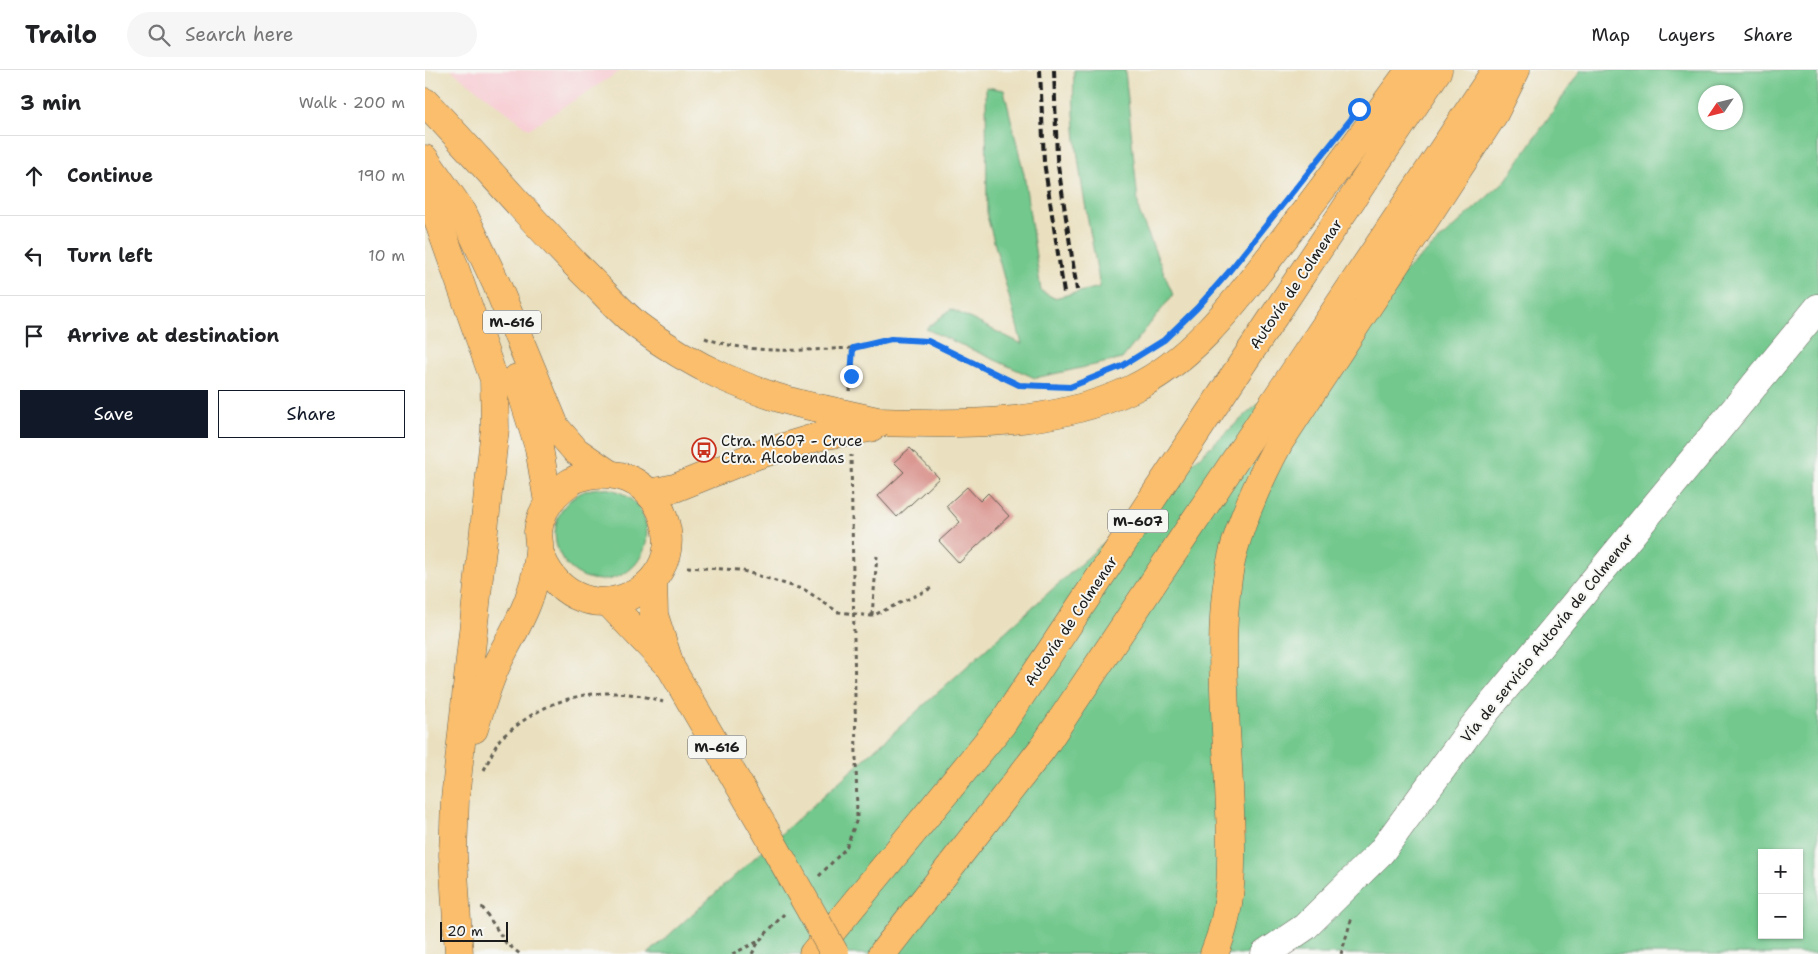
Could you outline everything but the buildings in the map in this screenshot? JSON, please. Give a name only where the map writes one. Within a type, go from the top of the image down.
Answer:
[{"type":"highway","points":[[425,102],[474,153],[556,246],[637,325],[708,371],[784,402],[881,422],[953,425],[1038,416],[1108,398],[1133,389],[1155,376],[1186,352],[1217,322],[1255,276],[1410,70]]},
{"type":"highway","name":"Autovía de Colmenar","points":[[813,954],[1002,724],[1438,70]]},
{"type":"highway","name":"M-607","points":[[882,954],[1042,749],[1496,70]]},
{"type":"highway","points":[[1214,954],[1221,938],[1229,907],[1232,870],[1226,720],[1225,617],[1228,581],[1244,516],[1259,480],[1280,441],[1494,114],[1516,70]]},
{"type":"highway","name":"M-616","points":[[425,159],[463,213],[496,283],[556,428],[576,451],[608,473]]},
{"type":"highway","points":[[426,190],[493,379],[495,428],[455,799],[453,855],[459,954]]},
{"type":"highway","name":"M-616","points":[[426,190],[455,235],[521,390],[539,448],[549,502]]},
{"type":"highway","points":[[649,493],[675,488],[757,455],[821,436],[869,428],[881,422]]},
{"type":"highway","name":"M-616","points":[[608,473],[628,478],[649,493],[660,508],[667,533],[666,552],[657,572],[642,590],[626,598],[608,602],[585,600],[567,592],[550,576],[539,551],[538,532],[542,516],[549,502],[559,490],[575,479],[591,474],[608,473]]},
{"type":"highway","points":[[455,799],[483,700],[496,666],[531,593],[539,551]]},
{"type":"highway","name":"M-616","points":[[657,572],[654,615],[671,668],[835,954]]},
{"type":"highway","name":"M-616","points":[[608,602],[671,668]]},
{"type":"street","name":"Vía de servicio Autovía de Colmenar","points":[[1265,954],[1305,927],[1381,852],[1469,732],[1818,308]]},
{"type":"path","points":[[696,334],[723,345],[786,350],[853,348],[891,339],[928,341],[1019,385],[1061,386]]},
{"type":"path","points":[[850,389],[853,348]]},
{"type":"path","points":[[818,878],[846,848],[857,819],[851,472]]},
{"type":"path","points":[[872,616],[877,556]]},
{"type":"path","points":[[657,572],[740,570],[805,590],[838,612],[872,616],[934,587]]},
{"type":"path","points":[[483,771],[501,739],[530,714],[567,699],[605,692],[642,695],[699,716]]},
{"type":"path","points":[[481,905],[506,943],[520,954]]},
{"type":"path","points":[[752,954],[759,941],[785,913]]},
{"type":"path","points":[[732,954],[759,941]]},
{"type":"shaded area","points":[[451,70],[622,70],[529,129]]},
{"type":"green space","points":[[1074,70],[1125,70],[1139,212],[1173,295],[1122,359],[1035,378],[926,329],[951,309],[1022,344],[987,216],[986,87],[1004,90],[1024,174],[1041,291],[1054,298],[1100,287],[1077,152],[1073,97]]},
{"type":"green space","points":[[1581,70],[1818,70],[1818,954],[648,954],[1506,180]]},
{"type":"green space","points":[[601,488],[618,492],[633,502],[643,517],[647,534],[643,551],[633,566],[618,576],[601,580],[584,576],[569,566],[559,551],[555,534],[559,517],[569,502],[584,492]]},
{"type":"railway","points":[[1040,70],[1044,162],[1064,293]]},
{"type":"railway","points":[[1054,70],[1057,159],[1077,290]]},
{"type":"place","name":"Ctra. M607 - Cruce Ctra. Alcobendas","points":[[704,450]]},
{"type":"route","points":[[851,376],[853,348],[891,339],[928,341],[1019,385],[1070,387],[1122,366],[1164,340],[1197,308],[1227,274],[1359,109]]}]
